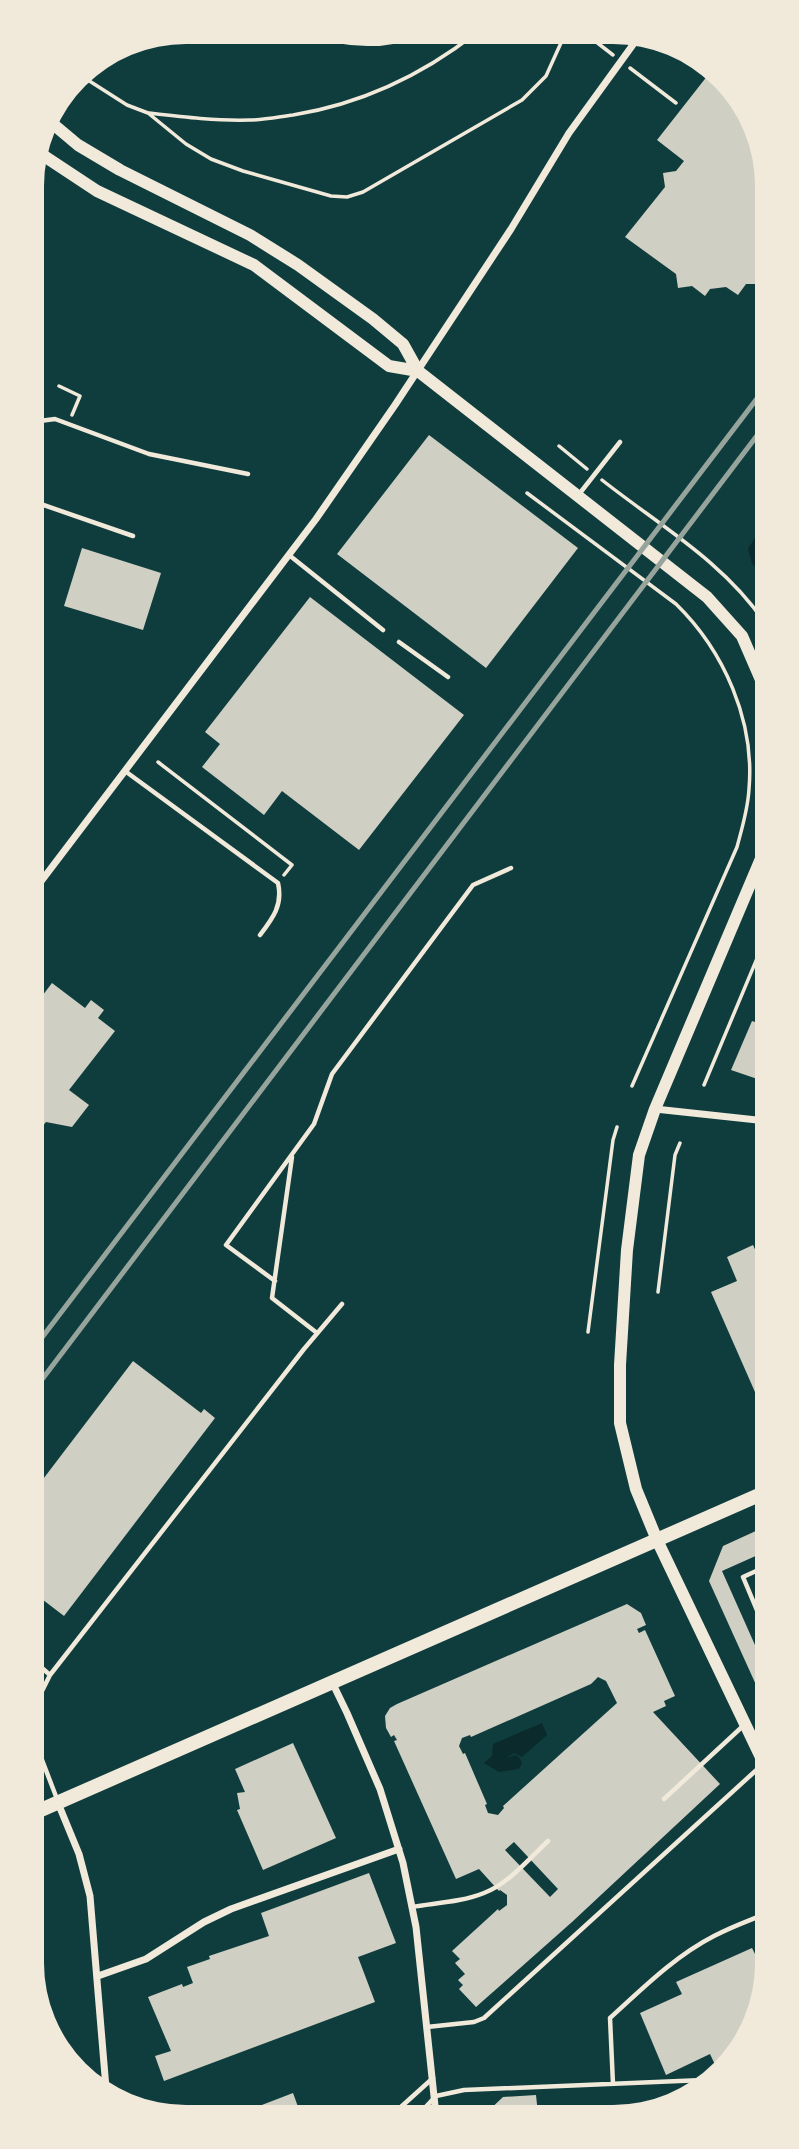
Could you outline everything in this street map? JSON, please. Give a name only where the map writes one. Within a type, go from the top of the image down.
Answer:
[{"type":"main road","points":[[57,127],[78,145],[120,170],[250,235],[298,265],[373,319],[403,344],[418,371],[707,597],[742,636],[755,667]]},
{"type":"main road","points":[[47,158],[97,191],[254,265],[389,366],[418,371]]},
{"type":"main road","points":[[755,873],[655,1109],[639,1156],[628,1250],[620,1365],[620,1423],[636,1489],[657,1540],[755,1747]]},
{"type":"main road","points":[[44,1809],[755,1497]]},
{"type":"street","points":[[44,878],[289,554],[418,371],[511,229],[569,133],[632,45]]},
{"type":"street","points":[[655,1109],[755,1120]]},
{"type":"street","points":[[331,1682],[380,1789],[399,1849],[412,1907],[436,2105]]},
{"type":"street","points":[[58,1803],[79,1854],[87,1882],[93,1918],[105,2080]]},
{"type":"street","points":[[97,1976],[146,1959],[204,1922],[231,1909],[399,1849]]},
{"type":"lane","points":[[44,420],[55,419],[68,423],[149,454],[248,474]]},
{"type":"lane","points":[[578,495],[620,442]]},
{"type":"lane","points":[[44,505],[133,536]]},
{"type":"lane","points":[[289,554],[383,630]]},
{"type":"lane","points":[[399,642],[448,677]]},
{"type":"lane","points":[[125,771],[278,883],[279,903],[260,934]]},
{"type":"lane","points":[[275,1281],[226,1245],[314,1124],[332,1074],[473,885],[511,868]]},
{"type":"lane","points":[[292,1154],[272,1298],[317,1333]]},
{"type":"lane","points":[[44,1687],[50,1675],[342,1304]]},
{"type":"lane","points":[[755,1571],[743,1577],[755,1604]]},
{"type":"lane","points":[[44,1670],[50,1675]]},
{"type":"lane","points":[[664,1799],[744,1725]]},
{"type":"lane","points":[[44,1766],[58,1803]]},
{"type":"lane","points":[[427,2027],[474,2022],[484,2018],[755,1776]]},
{"type":"lane","points":[[412,1907],[474,1896],[491,1890],[548,1841]]},
{"type":"lane","points":[[613,2084],[610,2018],[685,1954],[713,1936],[755,1918]]},
{"type":"lane","points":[[403,2105],[433,2077]]},
{"type":"lane","points":[[427,2105],[436,2096],[464,2090],[693,2080]]},
{"type":"path","points":[[90,81],[127,105],[148,113],[194,119],[252,120],[326,109],[364,98],[445,57],[462,44]]},
{"type":"path","points":[[148,113],[186,144],[211,159],[323,194],[347,197],[363,192],[522,100],[546,76],[560,44]]},
{"type":"path","points":[[59,386],[80,396],[68,423]]},
{"type":"path","points":[[559,446],[710,561],[755,610]]},
{"type":"path","points":[[527,493],[676,604],[690,618],[707,640],[737,699],[746,732],[750,788],[746,817],[737,847],[632,1086]]},
{"type":"path","points":[[158,762],[292,864],[278,883]]},
{"type":"path","points":[[704,1085],[755,963]]},
{"type":"path","points":[[588,1332],[613,1140],[617,1127]]},
{"type":"path","points":[[657,1292],[675,1155],[680,1143]]},
{"type":"water","points":[[755,537],[755,567],[752,564],[748,549]]},
{"type":"water","points":[[542,1723],[547,1735],[522,1757],[514,1753],[506,1758],[515,1755],[519,1757],[522,1763],[519,1769],[499,1772],[484,1763],[492,1756],[493,1744]]},
{"type":"building","points":[[706,78],[726,99],[736,115],[748,140],[755,177],[755,284],[746,284],[738,295],[726,287],[710,289],[705,296],[692,286],[678,288],[676,274],[625,237],[665,187],[663,173],[676,171],[684,161],[657,140]]},
{"type":"building","points":[[429,435],[578,548],[486,668],[337,554]]},
{"type":"building","points":[[82,548],[161,573],[143,630],[64,606]]},
{"type":"building","points":[[310,597],[464,715],[359,850],[282,791],[264,815],[202,767],[220,744],[205,732]]},
{"type":"building","points":[[52,983],[85,1008],[91,1000],[104,1010],[98,1018],[115,1031],[69,1090],[89,1105],[72,1127],[46,1122],[44,1124],[44,994]]},
{"type":"building","points":[[752,1021],[755,1022],[755,1078],[731,1070]]},
{"type":"building","points":[[753,1245],[755,1249],[755,1392],[711,1292],[737,1281],[727,1257]]},
{"type":"building","points":[[133,1361],[201,1413],[204,1409],[215,1418],[64,1616],[44,1601],[44,1478]]},
{"type":"building","points":[[755,1531],[755,1556],[722,1571],[755,1645],[755,1683],[709,1581],[723,1546]]},
{"type":"building","points":[[627,1604],[641,1613],[646,1625],[637,1629],[639,1633],[645,1630],[675,1696],[664,1701],[666,1706],[653,1712],[720,1784],[476,2007],[459,1989],[463,1985],[458,1980],[465,1974],[455,1963],[460,1959],[452,1951],[498,1909],[499,1911],[507,1905],[507,1895],[499,1891],[479,1869],[456,1879],[394,1741],[397,1740],[394,1735],[391,1737],[386,1728],[385,1716],[390,1708]],"holes":[[[598,1677],[606,1681],[617,1703],[503,1806],[498,1815],[488,1813],[487,1804],[465,1753],[463,1754],[459,1746],[462,1738],[471,1737],[591,1684]],[[514,1842],[558,1889],[550,1897],[505,1850]]]},
{"type":"building","points":[[293,1743],[336,1838],[263,1870],[237,1810],[240,1809],[237,1793],[245,1792],[235,1769]]},
{"type":"building","points":[[369,1873],[396,1943],[358,1957],[375,2002],[164,2081],[155,2056],[171,2051],[148,1997],[182,1984],[183,1987],[193,1983],[187,1967],[210,1959],[209,1956],[269,1936],[261,1913]]},
{"type":"building","points":[[752,1948],[755,1954],[753,1991],[748,2009],[741,2026],[720,2057],[714,2063],[710,2054],[666,2075],[640,2013],[682,1994],[676,1982]]},
{"type":"building","points":[[293,2093],[297,2105],[262,2105]]},
{"type":"building","points":[[536,2095],[537,2105],[495,2105],[503,2097]]},
{"type":"railway","points":[[44,1335],[755,401]]},
{"type":"railway","points":[[44,1377],[755,438]]}]
